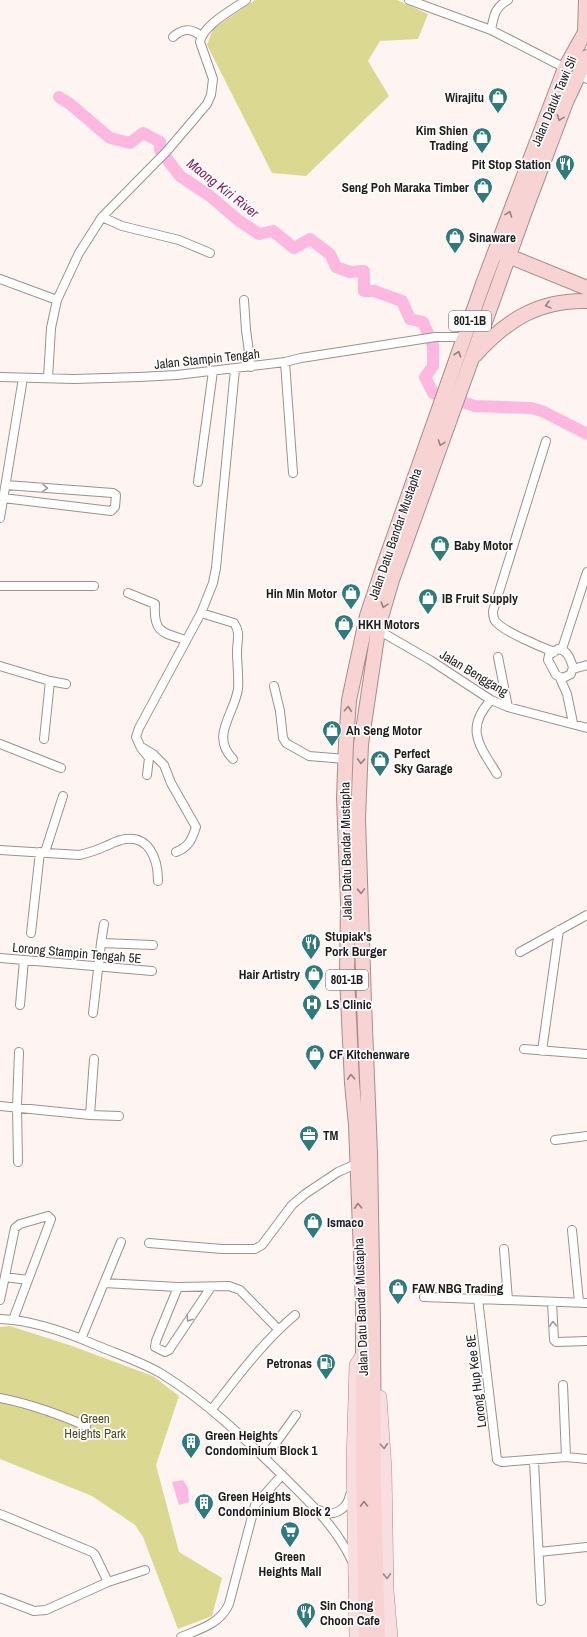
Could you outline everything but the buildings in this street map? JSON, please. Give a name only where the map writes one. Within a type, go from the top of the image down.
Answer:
[{"type":"highway","points":[[586,0],[586,31]]},
{"type":"highway","name":"Jalan Datuk Tawi Sli","points":[[495,250],[565,68],[586,31]]},
{"type":"highway","name":"Jalan Datuk Tawi Sli","points":[[508,256],[566,102],[583,77],[587,57]]},
{"type":"highway","points":[[495,250],[587,288]]},
{"type":"highway","name":"Jalan Datu Bandar Mustapha","points":[[365,1570],[370,1153],[358,819],[361,744],[378,630],[450,398],[464,336],[495,250]]},
{"type":"highway","name":"Jalan Datu Bandar Mustapha","points":[[368,1354],[363,1307],[356,1164],[356,1125],[352,1083],[347,978],[348,903],[344,798],[349,700],[367,616],[450,398],[471,360],[508,256]]},
{"type":"highway","points":[[484,281],[495,276],[500,278]]},
{"type":"highway","points":[[471,360],[487,342],[506,325],[527,312],[559,302],[587,301]]},
{"type":"highway","points":[[365,1570],[366,1637]]},
{"type":"highway","points":[[365,1570],[378,1637]]},
{"type":"main road","points":[[349,1026],[353,1006],[364,1002]]},
{"type":"main road","points":[[356,1637],[365,1570],[353,1481],[356,1365],[368,1354],[380,1365],[380,1412],[385,1469],[387,1590],[391,1637]]},
{"type":"street","points":[[48,378],[51,328],[57,300],[79,253],[102,217],[167,151],[201,113],[207,104],[211,95],[213,79],[200,42],[201,36],[213,24],[246,0]]},
{"type":"street","points":[[409,0],[491,30],[565,68]]},
{"type":"street","points":[[491,30],[494,14],[500,5],[508,0]]},
{"type":"street","points":[[173,37],[184,30],[190,30],[201,36]]},
{"type":"street","points":[[102,217],[122,226],[179,240],[210,253]]},
{"type":"street","points":[[0,279],[57,300]]},
{"type":"street","points":[[244,300],[251,367]]},
{"type":"street","name":"Jalan Stampin Tengah","points":[[0,377],[139,377],[213,372],[285,362],[435,337],[464,336]]},
{"type":"street","points":[[285,362],[292,473]]},
{"type":"street","points":[[147,775],[149,758],[141,748],[136,737],[139,728],[201,614],[213,583],[216,568],[235,369]]},
{"type":"street","points":[[198,482],[213,372]]},
{"type":"street","points":[[0,518],[23,378]]},
{"type":"street","points":[[546,441],[493,611],[493,616],[498,624],[536,646],[566,652],[573,669]]},
{"type":"street","points":[[3,498],[111,511],[115,507],[116,495],[113,492],[6,485]]},
{"type":"street","points":[[558,651],[587,572]]},
{"type":"street","points":[[0,586],[94,586]]},
{"type":"street","points":[[128,593],[155,604],[154,613],[158,627],[164,634],[186,640]]},
{"type":"street","points":[[201,614],[234,623],[239,630],[237,652],[238,688],[234,707],[227,719],[222,735],[226,752],[233,759]]},
{"type":"street","name":"Jalan Benggang","points":[[378,630],[430,660],[491,700],[508,707],[587,728]]},
{"type":"street","points":[[536,646],[548,660],[556,675],[563,677],[571,674],[573,669],[587,665]]},
{"type":"street","points":[[548,660],[549,654],[558,651]]},
{"type":"street","points":[[498,657],[508,707]]},
{"type":"street","points":[[0,666],[50,681],[66,684]]},
{"type":"street","points":[[563,677],[573,724]]},
{"type":"street","points":[[44,739],[50,681]]},
{"type":"street","points":[[274,686],[280,711],[283,738],[286,743],[310,756],[345,758]]},
{"type":"street","points":[[491,700],[478,720],[477,742],[497,774]]},
{"type":"street","points":[[0,744],[61,768]]},
{"type":"street","points":[[141,748],[153,754],[164,765],[171,784],[196,827],[192,840],[185,849],[176,852]]},
{"type":"street","points":[[31,933],[42,852],[63,796]]},
{"type":"street","points":[[0,850],[79,855],[91,852],[120,840],[132,839],[142,842],[152,850],[156,862],[158,881]]},
{"type":"street","points":[[520,952],[587,915]]},
{"type":"street","points":[[93,1013],[104,924]]},
{"type":"street","points":[[542,1051],[559,930]]},
{"type":"street","points":[[101,943],[153,945]]},
{"type":"street","name":"Lorong Stampin Tengah 5E","points":[[0,958],[152,971]]},
{"type":"street","points":[[20,1005],[24,960]]},
{"type":"street","points":[[524,1049],[587,1054]]},
{"type":"street","points":[[18,1052],[18,1162]]},
{"type":"street","points":[[90,1115],[94,1059]]},
{"type":"street","points":[[0,1106],[90,1115],[119,1116]]},
{"type":"street","points":[[555,1140],[587,1136]]},
{"type":"street","points":[[149,1243],[222,1249],[255,1249],[262,1245],[292,1206],[305,1194],[338,1172],[356,1164]]},
{"type":"street","points":[[0,1300],[16,1228],[18,1225],[48,1216],[51,1219],[13,1320]]},
{"type":"street","points":[[424,1296],[583,1303],[572,1230]]},
{"type":"street","points":[[81,1339],[121,1242]]},
{"type":"street","points":[[504,1249],[508,1300]]},
{"type":"street","points":[[5,1277],[28,1280]]},
{"type":"street","points":[[104,1283],[178,1287],[228,1286],[240,1290],[278,1329]]},
{"type":"street","points":[[178,1287],[156,1341],[156,1347],[165,1352],[169,1350],[211,1287]]},
{"type":"street","name":"Lorong Hup Kee 8E","points":[[478,1299],[498,1460],[502,1462],[534,1460]]},
{"type":"street","points":[[552,1302],[554,1340],[556,1342],[587,1341]]},
{"type":"street","points":[[212,1409],[253,1356],[278,1329],[295,1315]]},
{"type":"street","points":[[0,1319],[13,1320],[47,1328],[81,1339],[156,1371],[212,1409],[265,1458],[316,1509],[340,1536],[365,1570]]},
{"type":"street","points":[[563,1385],[566,1457]]},
{"type":"street","points":[[0,1398],[31,1405],[61,1415],[86,1426]]},
{"type":"street","points":[[265,1458],[296,1415]]},
{"type":"street","points":[[541,1601],[534,1460],[566,1457],[587,1458]]},
{"type":"street","points":[[181,1637],[212,1624],[225,1613],[229,1604],[255,1505],[282,1475]]},
{"type":"street","points":[[316,1509],[326,1514],[338,1512],[343,1509],[350,1498],[353,1481]]},
{"type":"street","points":[[0,1514],[92,1552],[95,1555],[108,1582]]},
{"type":"street","points":[[539,1552],[587,1547]]},
{"type":"street","points":[[0,1598],[34,1611],[46,1610],[108,1582],[145,1570]]},
{"type":"green space","points":[[255,0],[397,0],[428,14],[418,39],[380,41],[368,61],[389,96],[306,176],[272,173],[207,45],[213,29]]},
{"type":"green space","name":"Green Heights Park","points":[[10,1326],[72,1346],[153,1376],[179,1396],[156,1465],[179,1552],[222,1578],[212,1616],[178,1629],[143,1537],[135,1525],[92,1496],[0,1459],[0,1327]]},
{"type":"shaded area","points":[[183,1480],[188,1488],[189,1502],[179,1505],[172,1482]]},
{"type":"waterway","name":"Maong Kiri River","points":[[59,97],[70,104],[110,138],[130,143],[143,133],[160,142],[160,150],[180,176],[210,196],[238,220],[259,234],[273,231],[294,248],[310,239],[330,254],[336,267],[350,272],[364,271],[364,291],[374,291],[402,301],[410,319],[423,322],[433,345],[433,366],[425,377],[433,393],[475,406],[531,408],[542,411],[587,434]]},
{"type":"place","name":"Wirajitu","points":[[498,114]]},
{"type":"place","name":"Kim Shien Trading","points":[[482,154]]},
{"type":"place","name":"Pit Stop Station","points":[[565,181]]},
{"type":"place","name":"Seng Poh Maraka Timber","points":[[483,204]]},
{"type":"place","name":"Sinaware","points":[[455,254]]},
{"type":"place","name":"Baby Motor","points":[[440,562]]},
{"type":"place","name":"Hin Min Motor","points":[[351,610]]},
{"type":"place","name":"IB Fruit Supply","points":[[428,615]]},
{"type":"place","name":"HKH Motors","points":[[344,641]]},
{"type":"place","name":"Ah Seng Motor","points":[[332,747]]},
{"type":"place","name":"Perfect Sky Garage","points":[[380,777]]},
{"type":"place","name":"Stupiak's Pork Burger","points":[[311,960]]},
{"type":"place","name":"Hair Artistry","points":[[314,991]]},
{"type":"place","name":"LS Clinic","points":[[312,1021]]},
{"type":"place","name":"CF Kitchenware","points":[[315,1071]]},
{"type":"place","name":"TM","points":[[309,1152]]},
{"type":"place","name":"Ismaco","points":[[313,1239]]},
{"type":"place","name":"FAW NBG Trading","points":[[398,1305]]},
{"type":"place","name":"Petronas","points":[[326,1380]]},
{"type":"place","name":"Green Heights Condominium Block 1","points":[[191,1459]]},
{"type":"place","name":"Green Heights Condominium Block 2","points":[[204,1520]]},
{"type":"place","name":"Green Heights Mall","points":[[290,1548]]},
{"type":"place","name":"Sin Chong Choon Cafe","points":[[306,1629]]}]
